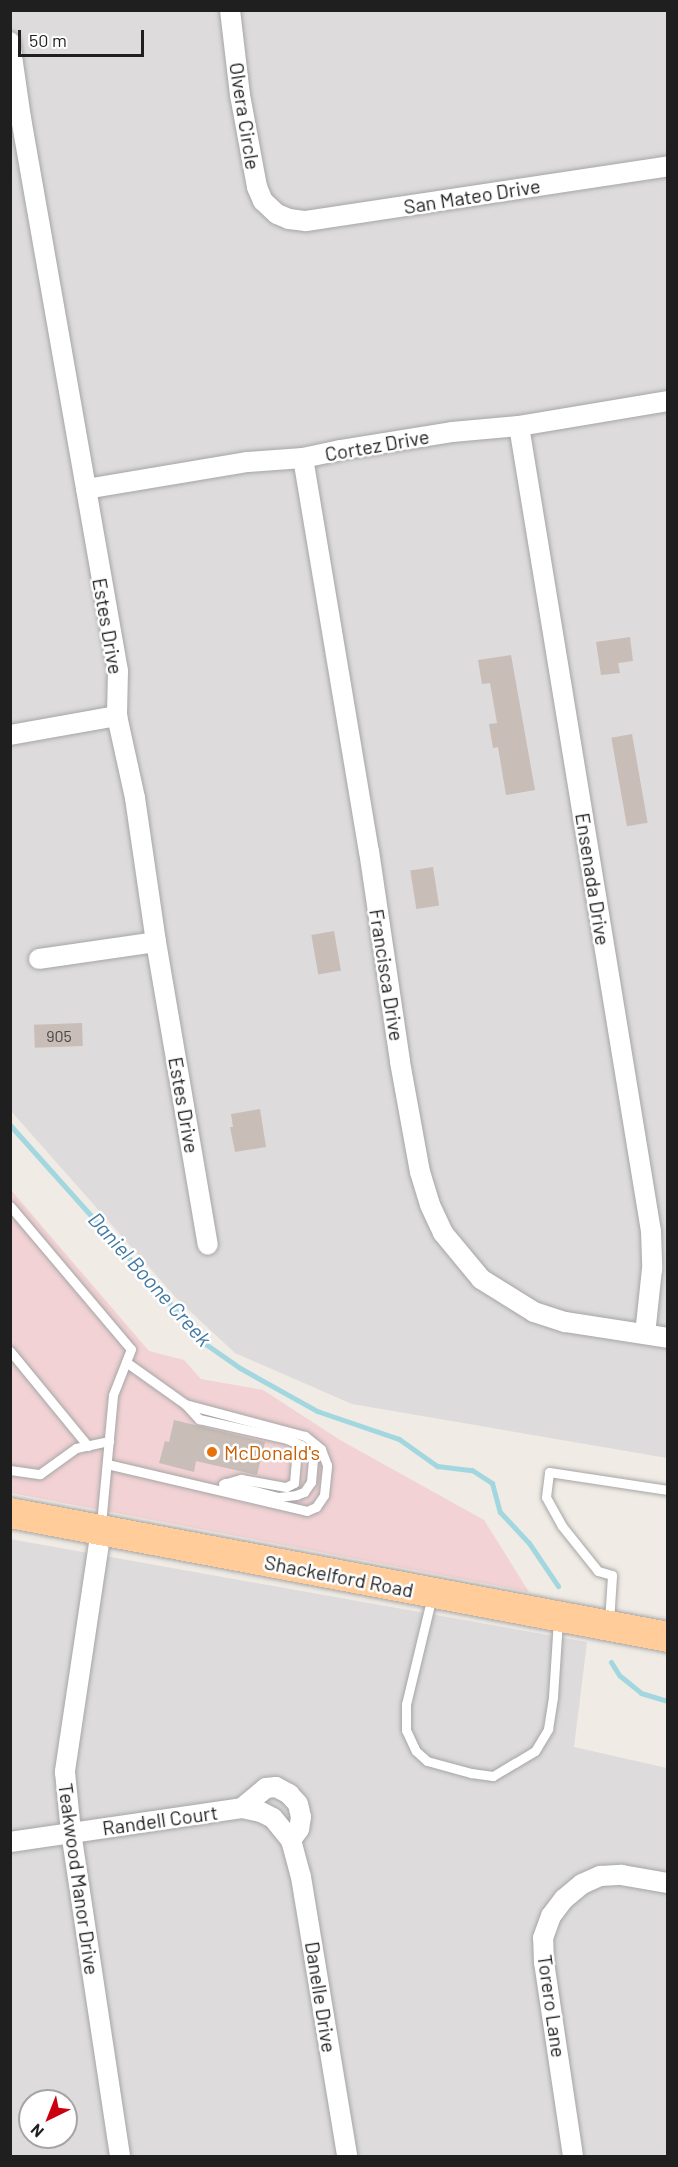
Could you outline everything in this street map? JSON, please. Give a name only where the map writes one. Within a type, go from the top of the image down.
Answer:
[{"type":"main road","name":"Shackelford Road","points":[[10,1514],[668,1636]]},
{"type":"street","name":"Olvera Circle","points":[[230,10],[235,64],[256,187],[263,201],[277,214]]},
{"type":"street","name":"Estes Drive","points":[[10,42],[16,119],[118,671],[117,716],[135,798],[156,942],[208,1245]]},
{"type":"street","name":"San Mateo Drive","points":[[277,214],[306,221],[668,166]]},
{"type":"street","name":"Cortez Drive","points":[[86,489],[248,462],[303,458],[452,432],[519,426],[668,401]]},
{"type":"street","name":"Ensenada Drive","points":[[519,426],[651,1231],[652,1269],[645,1334]]},
{"type":"street","name":"Francisca Drive","points":[[303,458],[369,851],[400,1062],[420,1172],[430,1205],[443,1233],[481,1279],[534,1312],[565,1322],[668,1338]]},
{"type":"street","points":[[10,735],[117,716]]},
{"type":"street","points":[[39,958],[156,942]]},
{"type":"street","name":"Teakwood Manor Drive","points":[[100,1530],[64,1772],[70,1832],[120,2157]]},
{"type":"street","points":[[242,1808],[266,1788],[276,1787],[289,1794],[298,1804],[301,1817],[299,1829],[291,1840]]},
{"type":"street","name":"Randell Court","points":[[10,1842],[242,1808],[261,1812],[273,1818]]},
{"type":"street","name":"Danelle Drive","points":[[273,1818],[291,1840],[302,1877],[347,2157]]},
{"type":"street","name":"Torero Lane","points":[[573,2157],[544,1963],[543,1938],[551,1916],[564,1899],[582,1884],[600,1876],[622,1875],[668,1883]]},
{"type":"lane","points":[[10,1206],[131,1349],[113,1395],[100,1530]]},
{"type":"lane","points":[[10,1351],[88,1446]]},
{"type":"lane","points":[[126,1362],[185,1404],[200,1419],[287,1439],[301,1445],[312,1458],[311,1482],[304,1492],[297,1495],[278,1497],[225,1483]]},
{"type":"lane","points":[[107,1464],[307,1511],[316,1507],[324,1495],[327,1465],[321,1449],[305,1436],[185,1404]]},
{"type":"lane","points":[[213,1490],[225,1483],[241,1479],[286,1487],[294,1483],[295,1459],[287,1439]]},
{"type":"lane","points":[[10,1470],[40,1474],[76,1448],[109,1442]]},
{"type":"lane","points":[[609,1626],[612,1575],[598,1571],[562,1526],[546,1497],[549,1472],[668,1490]]},
{"type":"lane","points":[[432,1593],[406,1704],[406,1730],[416,1751],[427,1761],[471,1773],[493,1776],[535,1751],[548,1729],[554,1697],[558,1617]]},
{"type":"shaded area","points":[[10,11],[667,11],[667,1458],[352,1404],[235,1353],[179,1301],[11,1111]]},
{"type":"shaded area","points":[[10,1189],[149,1351],[184,1360],[201,1379],[263,1390],[340,1440],[484,1520],[529,1592],[11,1493]]},
{"type":"shaded area","points":[[10,1539],[587,1642],[574,1747],[667,1768],[667,2156],[11,2156]]},
{"type":"building","points":[[630,637],[633,661],[618,663],[620,673],[601,675],[596,642]]},
{"type":"building","points":[[511,655],[535,790],[506,795],[498,747],[493,748],[489,724],[497,723],[490,683],[482,684],[478,660]]},
{"type":"building","points":[[632,734],[648,823],[627,826],[611,738]]},
{"type":"building","points":[[433,867],[439,906],[416,909],[410,871]]},
{"type":"building","points":[[334,931],[341,970],[318,974],[311,935]]},
{"type":"building","points":[[82,1023],[83,1046],[35,1048],[34,1025]]},
{"type":"building","points":[[260,1109],[266,1147],[235,1152],[230,1127],[233,1127],[231,1114]]},
{"type":"building","name":"McDonald's","points":[[174,1420],[265,1442],[257,1475],[196,1461],[194,1472],[159,1463],[165,1441],[169,1442]]},
{"type":"waterway","name":"Daniel Boone Creek","points":[[10,1125],[207,1345],[240,1368],[317,1411],[399,1439],[437,1466],[472,1470],[492,1483],[500,1512],[529,1543],[558,1586]]},
{"type":"waterway","name":"Daniel Boone Creek","points":[[611,1662],[619,1675],[641,1693],[668,1701]]},
{"type":"place","name":"McDonald's","points":[[212,1452]]}]
